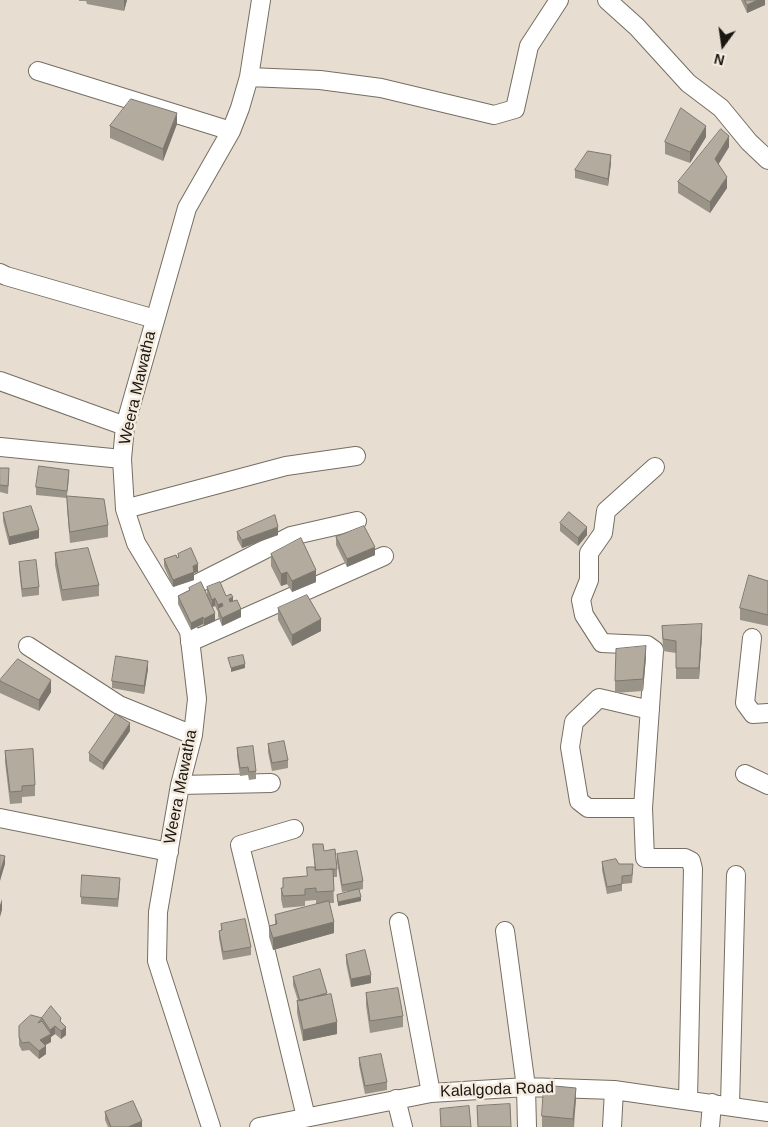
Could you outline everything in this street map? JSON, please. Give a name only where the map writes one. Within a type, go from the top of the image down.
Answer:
[{"type":"street","name":"Weera Mawatha","points":[[211,1127],[157,961],[158,912],[180,785],[193,735],[197,699],[189,631],[136,543],[125,509],[122,459],[125,426],[154,319],[188,208],[232,131],[240,108],[249,77],[261,0]]},
{"type":"street","points":[[249,77],[320,80],[381,88],[494,115],[516,109],[528,46],[559,0]]},
{"type":"street","points":[[607,0],[637,27],[688,83],[721,108],[749,142],[768,160]]},
{"type":"street","points":[[38,71],[232,131]]},
{"type":"street","points":[[0,273],[154,319]]},
{"type":"street","points":[[0,381],[125,426]]},
{"type":"street","points":[[0,447],[122,459]]},
{"type":"street","points":[[125,509],[286,466],[356,456]]},
{"type":"street","points":[[655,466],[606,511],[603,533],[589,553],[588,580],[581,600],[584,615],[602,644],[647,645],[654,650],[643,808],[645,858],[685,858],[691,861],[693,869],[688,1100]]},
{"type":"street","points":[[169,598],[290,536],[357,520]]},
{"type":"street","points":[[190,642],[384,556]]},
{"type":"street","points":[[752,638],[745,703],[753,714],[768,713]]},
{"type":"street","points":[[28,646],[120,705],[193,735]]},
{"type":"street","points":[[643,808],[588,808],[579,801],[570,747],[574,722],[599,698],[650,710]]},
{"type":"street","points":[[745,774],[768,784]]},
{"type":"street","points":[[180,785],[271,783]]},
{"type":"street","points":[[0,818],[168,852]]},
{"type":"street","points":[[294,829],[240,844],[306,1117]]},
{"type":"street","points":[[730,1106],[736,875]]},
{"type":"street","points":[[399,922],[431,1092]]},
{"type":"street","points":[[505,931],[526,1087],[526,1127]]},
{"type":"street","name":"Kalalgoda Road","points":[[259,1127],[431,1092],[526,1087],[614,1090],[768,1112]]},
{"type":"street","points":[[612,1127],[614,1090]]},
{"type":"street","points":[[396,1099],[403,1127]]},
{"type":"street","points":[[710,1127],[712,1103]]},
{"type":"building","points":[[745,0],[758,0],[747,5]]},
{"type":"building","points":[[131,99],[177,113],[163,149],[110,126]]},
{"type":"building","points":[[681,108],[706,126],[690,152],[665,142]]},
{"type":"building","points":[[721,129],[729,136],[715,159],[727,177],[710,202],[678,182]]},
{"type":"building","points":[[588,151],[611,155],[608,179],[575,170]]},
{"type":"building","points":[[39,466],[69,470],[67,491],[36,487]]},
{"type":"building","points":[[0,468],[9,468],[8,486],[0,485]]},
{"type":"building","points":[[67,496],[104,499],[108,525],[70,532]]},
{"type":"building","points":[[31,506],[39,530],[9,537],[3,513]]},
{"type":"building","points":[[569,512],[587,527],[578,538],[560,523]]},
{"type":"building","points":[[275,515],[278,527],[242,540],[237,532]]},
{"type":"building","points":[[364,526],[375,547],[347,559],[336,537]]},
{"type":"building","points":[[301,538],[316,570],[292,581],[287,572],[281,574],[271,554]]},
{"type":"building","points":[[88,548],[99,585],[62,590],[55,553]]},
{"type":"building","points":[[191,548],[198,564],[193,566],[194,572],[173,580],[164,559],[176,555],[177,558],[179,557],[178,554]]},
{"type":"building","points":[[36,560],[39,587],[22,589],[19,562]]},
{"type":"building","points":[[749,575],[768,581],[768,615],[740,608]]},
{"type":"building","points":[[201,582],[215,613],[191,623],[178,596]]},
{"type":"building","points":[[220,582],[226,596],[231,594],[233,597],[229,599],[230,602],[237,600],[241,609],[222,618],[218,608],[223,606],[222,603],[218,605],[215,598],[212,600],[207,587]]},
{"type":"building","points":[[307,595],[321,619],[292,635],[278,608]]},
{"type":"building","points":[[702,624],[699,668],[676,668],[676,641],[663,639],[662,626]]},
{"type":"building","points":[[646,646],[643,679],[615,681],[616,649]]},
{"type":"building","points":[[243,655],[245,664],[231,668],[228,658]]},
{"type":"building","points":[[116,656],[148,661],[144,686],[112,681]]},
{"type":"building","points":[[18,659],[51,680],[39,700],[0,681]]},
{"type":"building","points":[[116,714],[130,723],[103,763],[89,753]]},
{"type":"building","points":[[284,741],[288,760],[272,763],[268,744]]},
{"type":"building","points":[[253,746],[256,771],[249,772],[248,767],[240,768],[237,748]]},
{"type":"building","points":[[33,749],[35,785],[22,786],[22,791],[10,792],[5,751]]},
{"type":"building","points":[[313,844],[323,844],[324,851],[335,849],[337,869],[316,870]]},
{"type":"building","points":[[357,851],[363,881],[342,885],[337,854]]},
{"type":"building","points":[[0,855],[5,856],[0,873]]},
{"type":"building","points":[[616,859],[619,864],[633,864],[632,875],[622,876],[622,884],[607,887],[602,862]]},
{"type":"building","points":[[307,867],[315,867],[315,870],[333,869],[334,891],[316,892],[316,888],[305,889],[305,895],[283,896],[281,888],[283,888],[283,878],[307,876]]},
{"type":"building","points":[[82,875],[120,878],[118,899],[81,897]]},
{"type":"building","points":[[359,889],[361,897],[338,902],[337,895]]},
{"type":"building","points":[[329,901],[334,922],[273,938],[269,926],[277,924],[275,915]]},
{"type":"building","points":[[245,919],[251,947],[223,952],[219,931],[222,930],[221,924]]},
{"type":"building","points":[[365,950],[371,975],[351,979],[346,955]]},
{"type":"building","points":[[320,969],[327,993],[300,1001],[293,977]]},
{"type":"building","points":[[398,988],[403,1016],[370,1021],[366,993]]},
{"type":"building","points":[[331,994],[337,1022],[303,1030],[297,1001]]},
{"type":"building","points":[[51,1006],[66,1027],[61,1031],[55,1026],[50,1030],[42,1018]]},
{"type":"building","points":[[31,1015],[42,1018],[38,1023],[42,1021],[51,1034],[40,1040],[46,1046],[39,1051],[29,1042],[22,1043],[19,1037],[19,1026]]},
{"type":"building","points":[[381,1054],[387,1082],[365,1086],[359,1058]]},
{"type":"building","points":[[544,1085],[576,1088],[573,1119],[542,1116]]},
{"type":"building","points":[[133,1101],[142,1121],[128,1127],[111,1127],[105,1112]]},
{"type":"building","points":[[510,1104],[511,1127],[478,1127],[477,1106]]},
{"type":"building","points":[[469,1106],[471,1127],[441,1127],[440,1109]]}]
